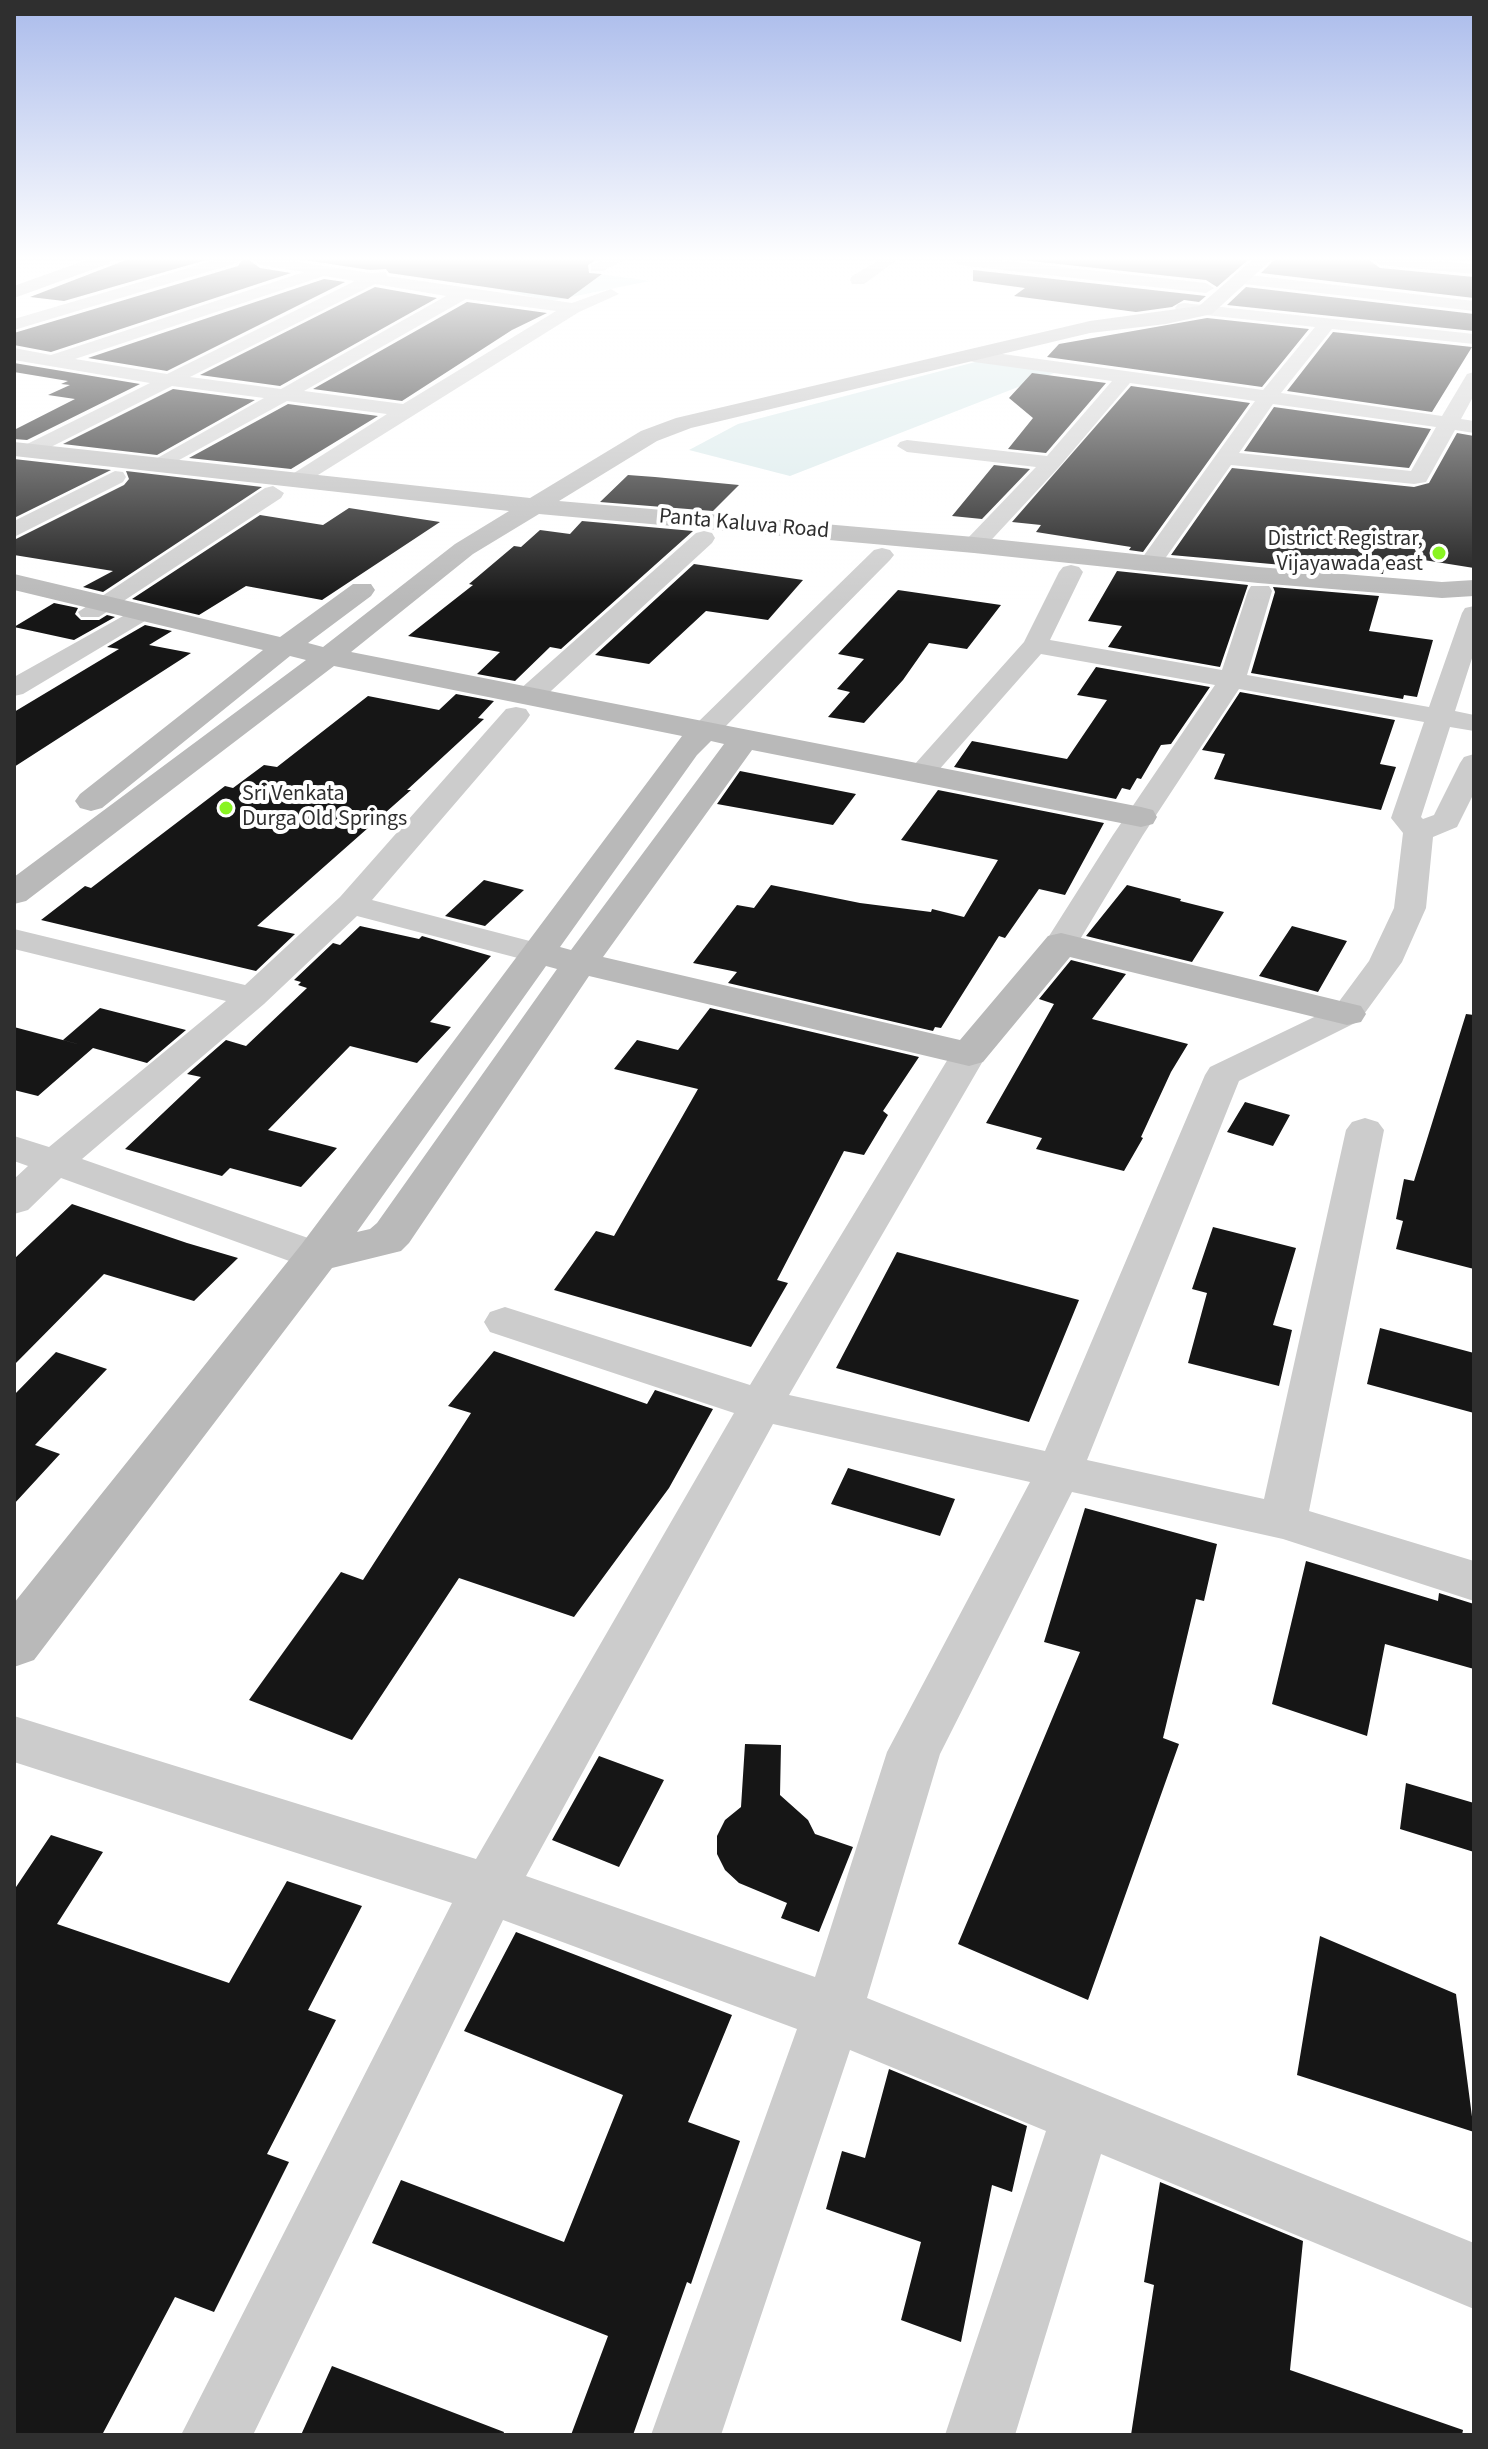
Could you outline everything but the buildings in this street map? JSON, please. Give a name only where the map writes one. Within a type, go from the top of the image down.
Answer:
[{"type":"street","points":[[131,374],[404,410]]},
{"type":"street","points":[[19,454],[178,374]]},
{"type":"street","points":[[159,465],[324,374]]},
{"type":"street","points":[[96,608],[463,374]]},
{"type":"street","points":[[555,468],[637,428],[862,374]]},
{"type":"street","points":[[14,894],[249,719],[317,662],[464,549],[515,503],[664,430],[897,374]]},
{"type":"street","points":[[1105,374],[1474,427]]},
{"type":"street","points":[[1149,565],[1286,374]]},
{"type":"street","points":[[974,545],[1052,463],[1125,377]]},
{"type":"street","points":[[1225,458],[1410,479],[1418,477],[1474,378]]},
{"type":"street","points":[[907,446],[1052,463]]},
{"type":"street","name":"Panta Kaluva Road","points":[[19,454],[159,465],[284,486],[453,524],[515,503],[704,538],[1260,591],[1469,597]]},
{"type":"street","name":"Panta Kaluva Road","points":[[19,454],[115,477],[515,503],[974,545],[1469,597]]},
{"type":"street","points":[[14,530],[115,477]]},
{"type":"street","points":[[14,1201],[56,1161],[252,997],[351,904],[522,706],[704,538]]},
{"type":"street","points":[[14,1644],[317,1256],[537,953],[882,555]]},
{"type":"street","points":[[920,774],[1035,645],[1071,572]]},
{"type":"street","points":[[14,862],[278,652],[383,574]]},
{"type":"street","points":[[14,582],[96,608]]},
{"type":"street","points":[[216,2435],[489,1889],[761,1405],[969,1054],[1061,944],[1134,826],[1232,679],[1260,591]]},
{"type":"street","points":[[14,594],[96,608],[317,662],[522,706],[1134,826]]},
{"type":"street","points":[[686,2435],[833,2013],[914,1752],[1059,1472],[1223,1075],[1347,1014],[1385,962],[1410,908],[1418,832],[1406,818],[1437,716],[1474,613]]},
{"type":"street","points":[[14,688],[134,617]]},
{"type":"street","points":[[1035,645],[1474,723]]},
{"type":"street","points":[[716,744],[920,774],[1134,826]]},
{"type":"street","points":[[14,1148],[317,1256],[385,1241],[580,963],[716,744]]},
{"type":"street","points":[[1418,832],[1446,821],[1474,763]]},
{"type":"street","points":[[351,904],[537,953],[969,1054]]},
{"type":"street","points":[[14,939],[252,997]]},
{"type":"street","points":[[1061,944],[1347,1014]]},
{"type":"street","points":[[1283,1521],[1365,1130]]},
{"type":"street","points":[[505,1322],[761,1405],[1283,1521],[1474,1581]]},
{"type":"street","points":[[14,1739],[489,1889],[833,2013],[1474,2276]]},
{"type":"street","points":[[980,2435],[1082,2115]]},
{"type":"shaded area","points":[[928,374],[1051,374],[790,476],[689,450],[738,424]]},
{"type":"place","name":"District Registrar, Vijayawada east","points":[[1439,553]]},
{"type":"place","name":"Sri Venkata Durga Old Springs","points":[[226,808]]}]
